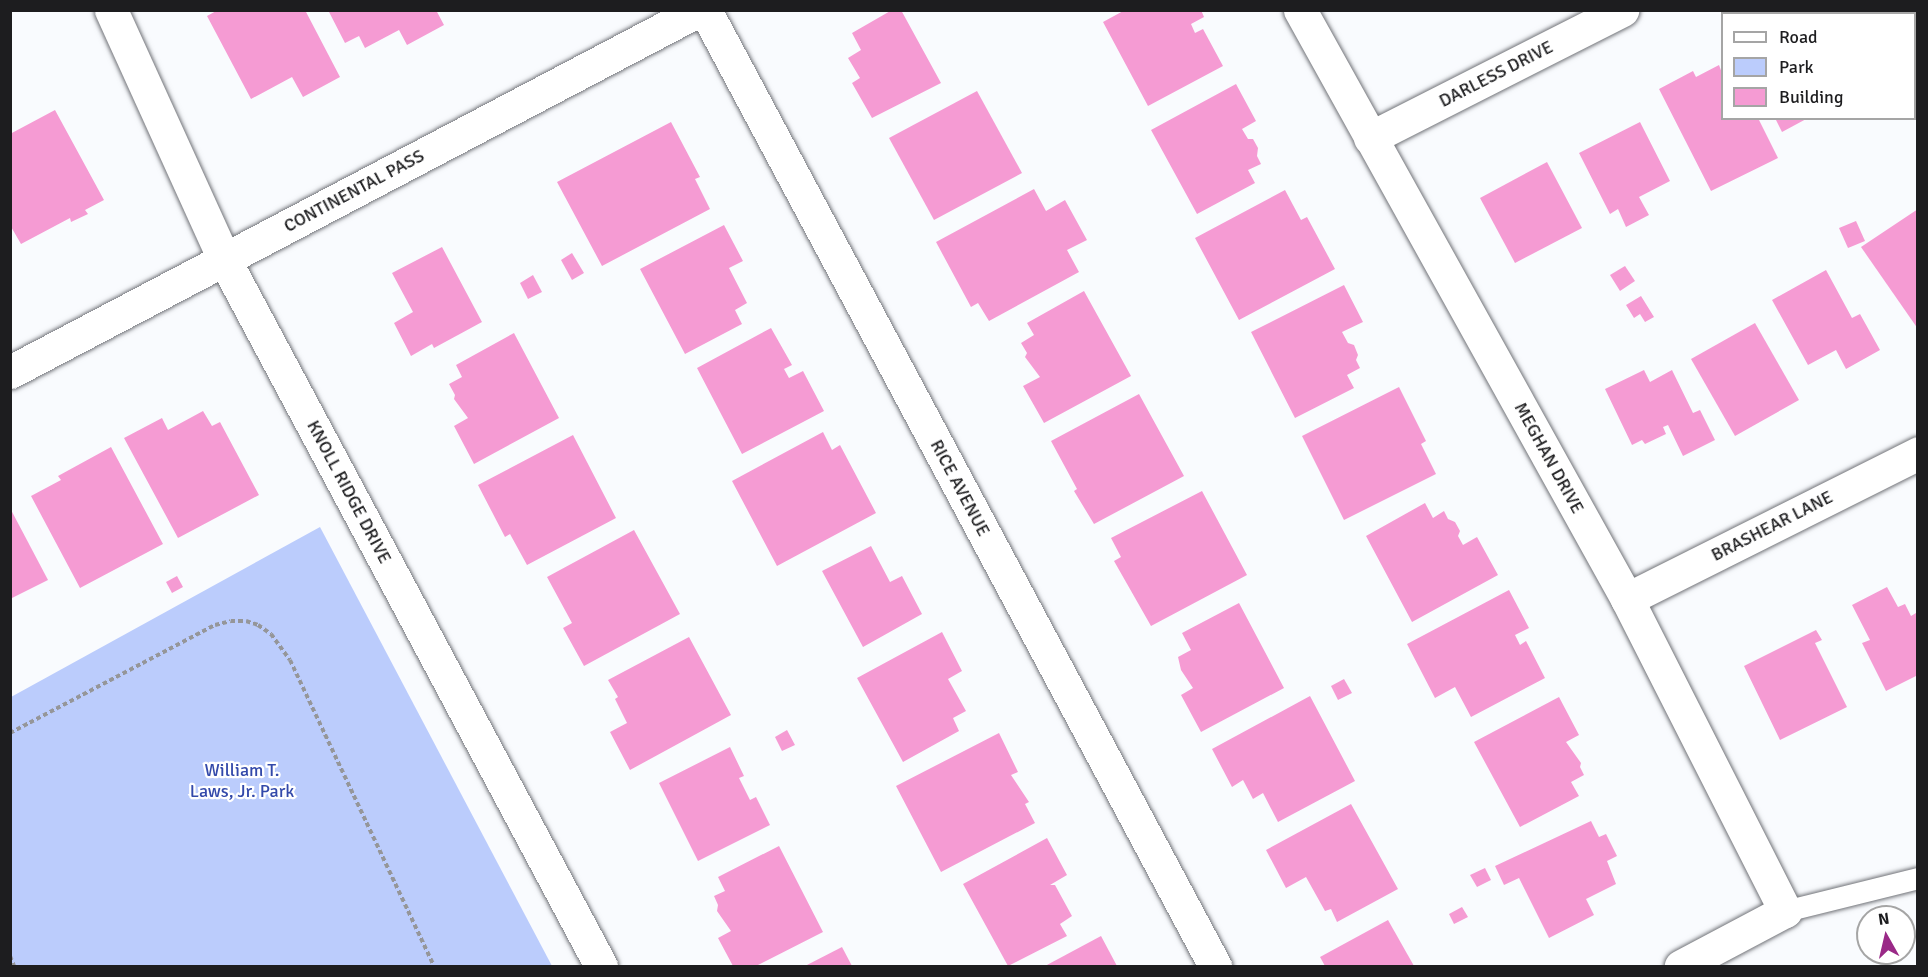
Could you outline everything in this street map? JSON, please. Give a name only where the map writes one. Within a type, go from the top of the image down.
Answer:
[{"type":"street","name":"KNOLL RIDGE DRIVE","points":[[111,10],[224,259],[601,966]]},
{"type":"street","name":"CONTINENTAL PASS","points":[[10,372],[699,10]]},
{"type":"street","name":"RICE AVENUE","points":[[705,10],[1215,966]]},
{"type":"street","name":"MEGHAN DRIVE","points":[[1300,10],[1628,599],[1785,911]]},
{"type":"street","name":"DARLESS DRIVE","points":[[1370,138],[1622,10]]},
{"type":"street","name":"BRASHEAR LANE","points":[[1628,599],[1917,453]]},
{"type":"street","points":[[1681,966],[1785,911]]},
{"type":"lane","points":[[1785,911],[1917,878]]},
{"type":"path","points":[[10,733],[215,626],[231,621],[246,621],[258,625],[271,634],[290,660],[434,966]]},
{"type":"path","points":[[10,957],[14,966]]},
{"type":"green space","name":"William T. Laws, Jr. Park","points":[[320,527],[552,966],[11,966],[11,697]]},
{"type":"building","points":[[218,10],[305,10],[340,77],[303,97],[292,77],[251,99],[207,16]]},
{"type":"building","points":[[328,10],[436,10],[444,25],[407,45],[399,30],[365,48],[359,36],[345,43]]},
{"type":"building","points":[[892,10],[901,10],[941,83],[872,118],[852,83],[860,78],[848,58],[861,50],[852,33]]},
{"type":"building","points":[[1125,10],[1201,10],[1204,17],[1191,24],[1195,33],[1203,29],[1223,66],[1148,106],[1103,22]]},
{"type":"building","points":[[1719,65],[1721,70],[1721,120],[1759,120],[1778,158],[1711,191],[1659,89],[1693,71],[1696,77]]},
{"type":"building","points":[[1236,84],[1256,121],[1242,129],[1248,139],[1253,139],[1258,148],[1257,156],[1261,164],[1248,170],[1255,183],[1197,214],[1151,130]]},
{"type":"building","points":[[977,91],[1022,173],[934,220],[889,138]]},
{"type":"building","points":[[55,110],[104,200],[85,210],[88,214],[71,222],[70,218],[21,244],[10,225],[10,134]]},
{"type":"building","points":[[1776,120],[1804,120],[1782,132]]},
{"type":"building","points":[[671,122],[700,177],[695,179],[710,209],[602,266],[557,182]]},
{"type":"building","points":[[1640,122],[1670,181],[1639,197],[1649,215],[1626,227],[1618,209],[1610,214],[1579,153]]},
{"type":"building","points":[[1547,162],[1582,228],[1515,263],[1480,198]]},
{"type":"building","points":[[1034,189],[1046,211],[1065,200],[1087,240],[1067,250],[1079,272],[989,321],[978,303],[971,307],[936,242]]},
{"type":"building","points":[[1285,190],[1301,220],[1307,217],[1335,269],[1239,320],[1195,238]]},
{"type":"building","points":[[1918,209],[1918,329],[1861,247]]},
{"type":"building","points":[[1856,221],[1865,241],[1848,248],[1839,228]]},
{"type":"building","points":[[724,225],[743,261],[729,268],[747,303],[735,310],[742,324],[685,354],[640,269]]},
{"type":"building","points":[[442,247],[482,322],[434,348],[432,344],[411,356],[394,323],[413,312],[392,273]]},
{"type":"building","points":[[572,253],[584,273],[572,280],[561,260]]},
{"type":"building","points":[[1625,266],[1635,281],[1620,291],[1610,275]]},
{"type":"building","points":[[1826,270],[1852,318],[1860,314],[1880,350],[1846,369],[1836,350],[1808,365],[1772,300]]},
{"type":"building","points":[[533,275],[542,292],[528,299],[520,283]]},
{"type":"building","points":[[1344,285],[1363,322],[1342,332],[1348,343],[1354,345],[1358,355],[1356,360],[1360,368],[1347,375],[1354,388],[1295,418],[1251,332]]},
{"type":"building","points":[[1084,291],[1131,376],[1044,423],[1023,386],[1040,377],[1025,357],[1027,353],[1021,343],[1034,335],[1027,323]]},
{"type":"building","points":[[1641,296],[1654,317],[1645,322],[1640,314],[1634,318],[1626,305]]},
{"type":"building","points":[[1755,323],[1799,400],[1735,436],[1691,359]]},
{"type":"building","points":[[771,328],[792,365],[784,369],[789,378],[803,371],[824,411],[742,454],[697,368]]},
{"type":"building","points":[[514,333],[559,418],[474,464],[454,426],[468,418],[454,399],[455,395],[449,384],[462,377],[456,365]]},
{"type":"building","points":[[1644,370],[1650,382],[1672,370],[1693,413],[1700,410],[1715,440],[1683,456],[1668,425],[1663,427],[1666,434],[1645,444],[1642,440],[1632,445],[1605,389]]},
{"type":"building","points":[[1399,387],[1426,441],[1421,444],[1436,474],[1344,520],[1302,436]]},
{"type":"building","points":[[1139,394],[1184,476],[1094,524],[1074,491],[1077,489],[1051,441]]},
{"type":"building","points":[[203,411],[212,426],[220,422],[259,495],[178,538],[124,438],[162,418],[168,430]]},
{"type":"building","points":[[823,432],[832,450],[840,445],[876,513],[777,566],[732,481]]},
{"type":"building","points":[[573,435],[616,518],[527,565],[510,534],[505,537],[478,485]]},
{"type":"building","points":[[111,447],[163,544],[80,588],[31,496],[61,480],[58,476]]},
{"type":"building","points":[[1202,491],[1247,575],[1151,626],[1114,561],[1121,557],[1111,538]]},
{"type":"building","points":[[1425,503],[1433,518],[1444,511],[1448,519],[1455,522],[1463,545],[1477,537],[1498,575],[1412,622],[1366,536]]},
{"type":"building","points":[[10,508],[48,580],[10,599]]},
{"type":"building","points":[[634,530],[680,614],[584,666],[563,628],[572,623],[547,577]]},
{"type":"building","points":[[871,546],[890,582],[902,576],[922,614],[863,647],[822,571]]},
{"type":"building","points":[[177,576],[183,587],[172,593],[166,582]]},
{"type":"building","points":[[1887,587],[1898,607],[1905,604],[1911,616],[1916,613],[1918,616],[1918,675],[1886,691],[1862,643],[1870,640],[1852,605]]},
{"type":"building","points":[[1509,590],[1529,628],[1515,635],[1520,645],[1526,641],[1545,678],[1471,717],[1455,687],[1435,698],[1407,644]]},
{"type":"building","points":[[1239,603],[1284,688],[1201,732],[1181,695],[1193,688],[1181,670],[1178,657],[1191,650],[1182,633]]},
{"type":"building","points":[[1816,630],[1822,640],[1815,643],[1847,707],[1780,740],[1744,666]]},
{"type":"building","points":[[942,632],[962,671],[948,679],[966,711],[953,718],[959,731],[903,762],[857,678]]},
{"type":"building","points":[[689,637],[731,715],[630,770],[610,732],[627,723],[615,699],[618,697],[608,680]]},
{"type":"building","points":[[1344,679],[1352,693],[1338,700],[1331,686]]},
{"type":"building","points":[[1310,696],[1355,781],[1278,822],[1263,793],[1253,799],[1243,780],[1232,787],[1212,749]]},
{"type":"building","points":[[1559,697],[1579,735],[1566,742],[1581,763],[1580,767],[1584,775],[1571,782],[1579,796],[1520,827],[1474,742]]},
{"type":"building","points":[[787,730],[795,745],[782,751],[775,737]]},
{"type":"building","points":[[999,733],[1018,772],[1011,775],[1029,802],[1025,804],[1035,823],[941,872],[896,786]]},
{"type":"building","points":[[730,747],[744,776],[739,778],[750,800],[756,797],[770,825],[698,861],[659,783]]},
{"type":"building","points":[[1351,804],[1398,889],[1337,922],[1331,909],[1325,911],[1306,877],[1286,888],[1266,850]]},
{"type":"building","points":[[1591,821],[1599,837],[1606,834],[1617,856],[1607,861],[1616,884],[1586,899],[1594,915],[1549,938],[1519,878],[1504,885],[1495,866]]},
{"type":"building","points":[[1047,838],[1067,875],[1050,885],[1055,885],[1072,916],[1060,924],[1067,936],[1008,966],[963,884]]},
{"type":"building","points":[[779,846],[823,932],[756,966],[733,966],[718,938],[731,931],[717,911],[718,905],[714,896],[725,891],[718,877]]},
{"type":"building","points":[[1485,868],[1491,880],[1477,887],[1470,875]]},
{"type":"building","points":[[1462,907],[1468,917],[1454,924],[1449,914]]},
{"type":"building","points":[[1388,920],[1414,966],[1325,966],[1320,957]]},
{"type":"building","points":[[1101,936],[1117,966],[1045,966]]},
{"type":"building","points":[[842,947],[852,966],[805,966]]}]
